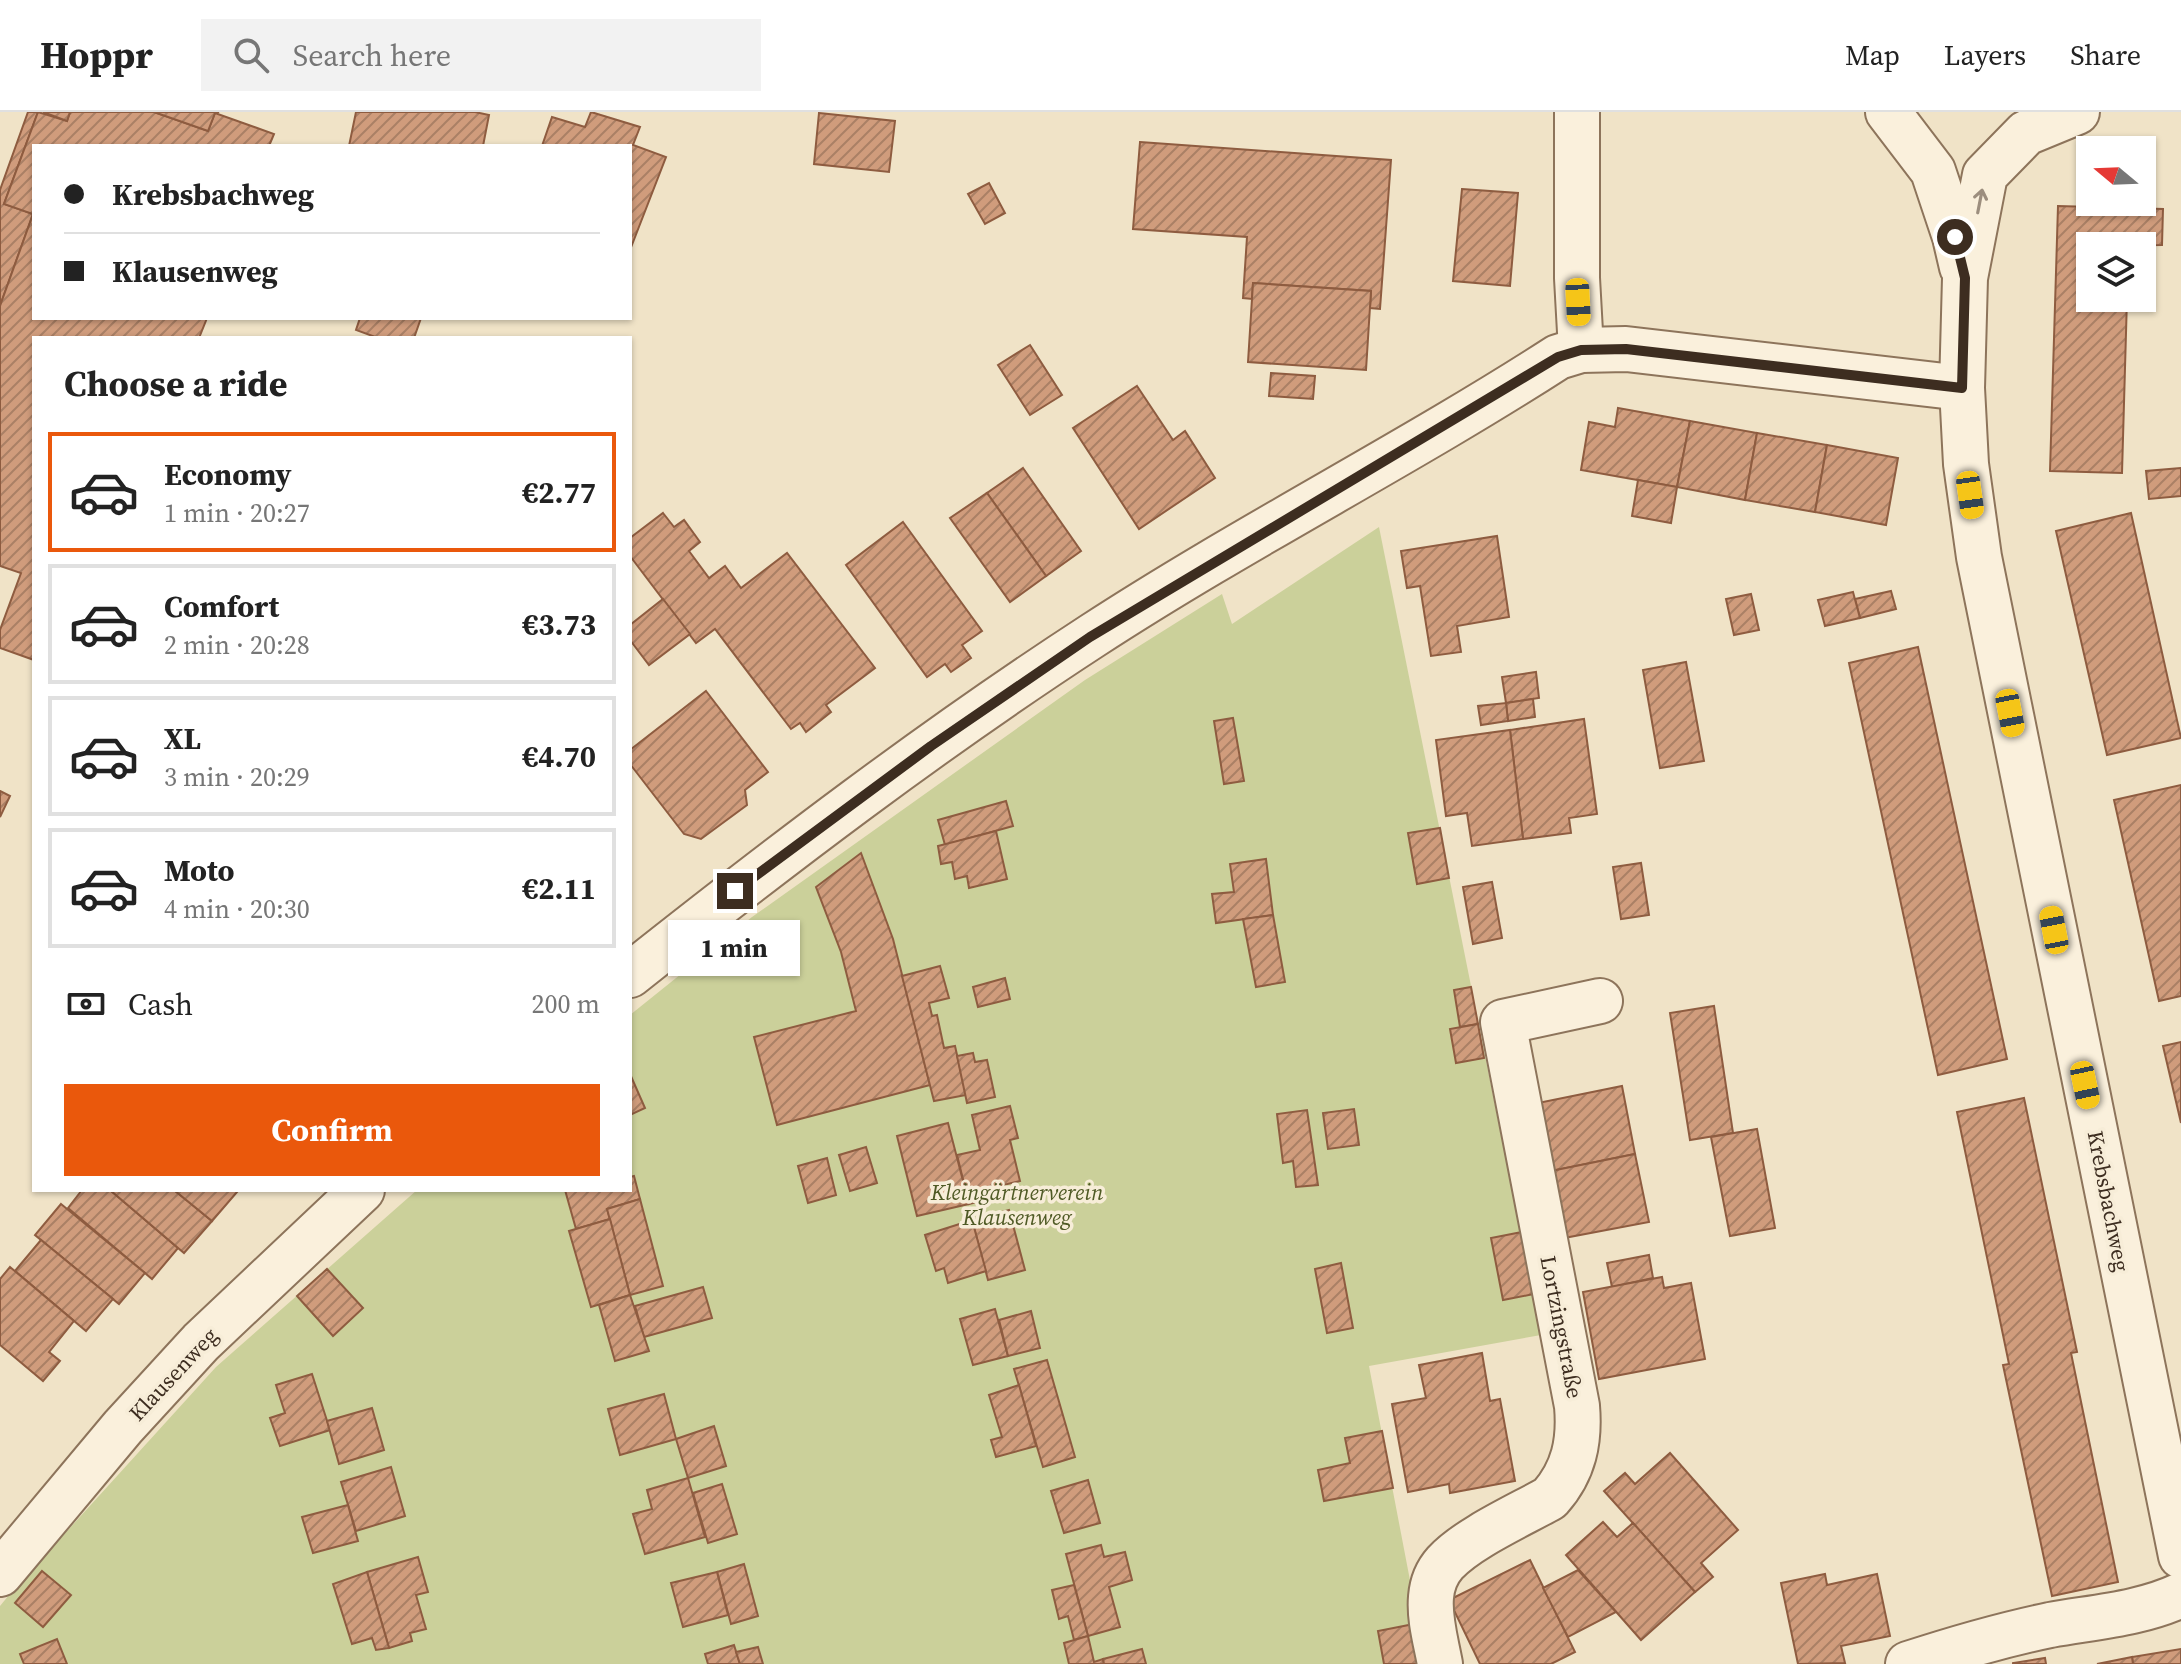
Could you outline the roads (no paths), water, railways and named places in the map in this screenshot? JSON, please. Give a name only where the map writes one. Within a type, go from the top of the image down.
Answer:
[{"type":"street","points":[[1577,112],[1577,278],[1581,350]]},
{"type":"street","name":"Krebsbachweg","points":[[1888,112],[1933,171],[1965,278]]},
{"type":"street","name":"Krebsbachweg","points":[[2077,112],[2026,133],[1985,175],[1965,278],[1962,388],[1966,464],[1979,557],[2181,1556]]},
{"type":"street","points":[[632,973],[774,860],[931,746],[1090,637],[1558,357],[1581,350],[1626,349],[1962,388]]},
{"type":"street","name":"Lortzingstraße","points":[[1440,1664],[1431,1610],[1431,1593],[1436,1576],[1460,1550],[1550,1498],[1561,1485],[1579,1435],[1577,1406],[1503,1022],[1600,1001]]},
{"type":"street","name":"Klausenweg","points":[[0,1574],[123,1427],[201,1342],[360,1192]]},
{"type":"street","points":[[1908,1664],[2047,1626],[2158,1606],[2181,1595]]},
{"type":"park label","name":"Kleingärtnerverein Klausenweg","points":[[1017,1204]]}]
